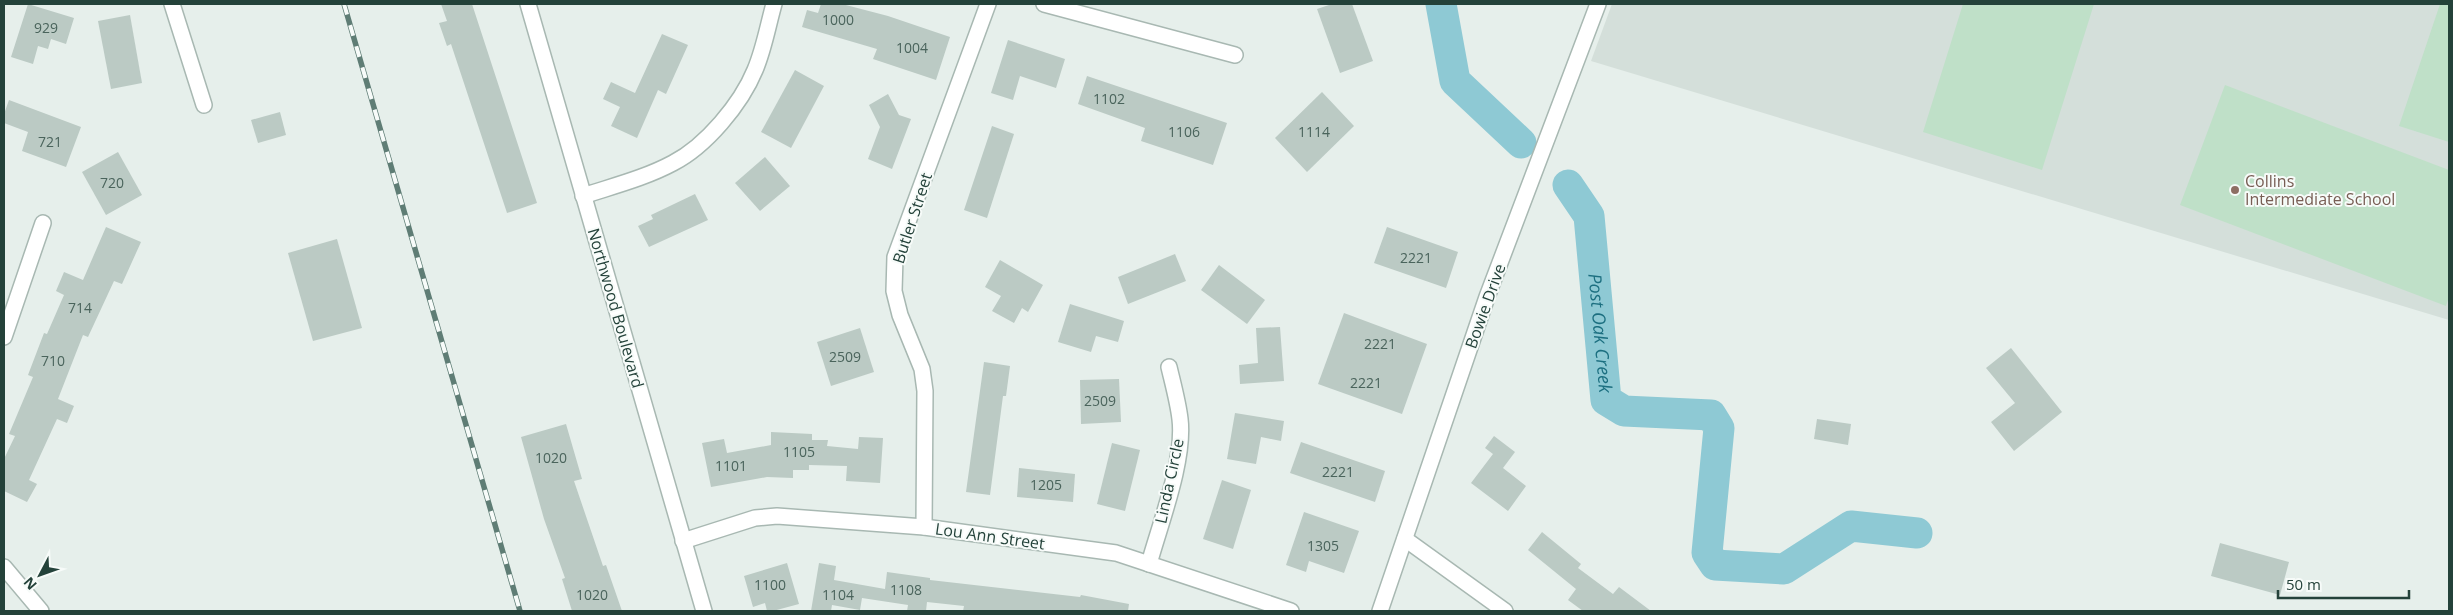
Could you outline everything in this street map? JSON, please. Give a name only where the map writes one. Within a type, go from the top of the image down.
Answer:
[{"type":"street","points":[[172,4],[204,104]]},
{"type":"street","name":"Northwood Boulevard","points":[[528,4],[704,611]]},
{"type":"street","points":[[583,196],[651,174],[675,162],[692,151],[729,114],[755,70],[774,4]]},
{"type":"street","name":"Butler Street","points":[[924,527],[925,391],[922,369],[900,315],[894,291],[895,257],[988,4]]},
{"type":"street","points":[[1044,4],[1235,55]]},
{"type":"street","name":"Bowie Drive","points":[[1380,611],[1487,298],[1598,4]]},
{"type":"street","points":[[4,336],[43,223]]},
{"type":"street","name":"Linda Circle","points":[[1149,564],[1180,444],[1180,420],[1169,367]]},
{"type":"street","name":"Lou Ann Street","points":[[683,541],[755,518],[777,516],[924,527],[1116,553],[1291,611]]},
{"type":"street","points":[[1405,540],[1505,611]]},
{"type":"street","points":[[4,567],[41,611]]},
{"type":"shaded area","name":"Collins Intermediate School","points":[[1612,4],[2449,4],[2449,320],[1591,61]]},
{"type":"green space","points":[[1963,4],[2094,4],[2042,170],[1923,132]]},
{"type":"green space","points":[[2440,4],[2449,4],[2449,142],[2399,126]]},
{"type":"green space","points":[[2225,85],[2449,170],[2449,297],[2446,306],[2180,205]]},
{"type":"building","points":[[28,4],[74,18],[66,44],[51,39],[48,49],[38,46],[33,64],[11,57]]},
{"type":"building","points":[[441,4],[472,4],[537,203],[507,213],[451,44],[447,46],[439,23],[447,21]]},
{"type":"building","points":[[821,4],[842,4],[888,16],[950,37],[936,80],[873,59],[877,49],[802,27],[807,10],[818,13]]},
{"type":"building","points":[[1332,4],[1352,4],[1373,61],[1340,73],[1317,9]]},
{"type":"building","points":[[130,15],[142,83],[111,89],[98,21]]},
{"type":"building","points":[[662,34],[688,45],[666,94],[658,90],[637,138],[611,126],[620,107],[603,99],[611,82],[635,93]]},
{"type":"building","points":[[1008,40],[1065,59],[1056,88],[1020,76],[1013,100],[991,93]]},
{"type":"building","points":[[795,70],[824,86],[791,148],[761,132]]},
{"type":"building","points":[[1087,76],[1227,123],[1213,165],[1141,141],[1145,128],[1078,104]]},
{"type":"building","points":[[1322,92],[1354,126],[1307,172],[1275,138]]},
{"type":"building","points":[[888,94],[899,115],[911,119],[892,169],[868,159],[880,127],[869,105]]},
{"type":"building","points":[[9,100],[81,127],[66,167],[22,151],[28,132],[4,123],[4,114]]},
{"type":"building","points":[[280,112],[286,135],[258,143],[251,120]]},
{"type":"building","points":[[992,126],[1014,134],[987,218],[964,210]]},
{"type":"building","points":[[118,152],[142,195],[106,215],[82,172]]},
{"type":"building","points":[[765,157],[790,186],[760,211],[735,183]]},
{"type":"building","points":[[695,194],[708,220],[649,247],[638,226],[653,219],[651,215]]},
{"type":"building","points":[[106,227],[141,242],[122,284],[114,281],[88,337],[83,335],[58,399],[74,406],[67,423],[57,419],[29,480],[37,484],[27,502],[4,491],[4,459],[15,436],[9,434],[33,377],[28,375],[44,333],[47,334],[64,295],[56,291],[64,272],[83,280]]},
{"type":"building","points":[[1387,227],[1458,252],[1446,288],[1374,263]]},
{"type":"building","points":[[337,239],[362,328],[313,341],[288,253]]},
{"type":"building","points":[[1175,254],[1186,281],[1128,304],[1118,277]]},
{"type":"building","points":[[1000,260],[1043,285],[1028,312],[1022,308],[1014,323],[992,311],[1001,296],[985,287]]},
{"type":"building","points":[[1219,265],[1265,300],[1247,324],[1201,290]]},
{"type":"building","points":[[1070,304],[1124,321],[1118,342],[1096,336],[1091,352],[1058,342]]},
{"type":"building","points":[[1344,313],[1427,344],[1402,414],[1318,384]]},
{"type":"building","points":[[1280,327],[1284,381],[1240,384],[1239,365],[1258,363],[1256,328]]},
{"type":"building","points":[[860,328],[874,372],[831,386],[817,342]]},
{"type":"building","points":[[2011,348],[2062,412],[2014,451],[1991,422],[2015,403],[1986,368]]},
{"type":"building","points":[[984,362],[1010,366],[1006,396],[1003,396],[990,495],[966,492]]},
{"type":"building","points":[[1119,379],[1121,422],[1081,424],[1080,380]]},
{"type":"building","points":[[1235,413],[1284,421],[1281,441],[1261,437],[1256,464],[1227,459]]},
{"type":"building","points":[[1817,419],[1851,424],[1848,445],[1814,439]]},
{"type":"building","points":[[566,424],[582,479],[574,481],[603,566],[606,565],[622,611],[572,611],[562,579],[565,578],[544,519],[521,437]]},
{"type":"building","points":[[771,432],[812,434],[812,440],[828,440],[827,446],[858,449],[859,437],[883,438],[880,483],[846,481],[847,466],[809,465],[809,470],[793,470],[793,478],[767,477],[711,487],[702,443],[724,439],[727,453],[771,445]]},
{"type":"building","points":[[1494,436],[1515,452],[1503,468],[1526,486],[1508,511],[1471,483],[1493,454],[1485,448]]},
{"type":"building","points":[[1301,442],[1385,471],[1375,502],[1290,473]]},
{"type":"building","points":[[1112,443],[1140,450],[1125,511],[1097,504]]},
{"type":"building","points":[[1019,468],[1075,474],[1073,502],[1017,497]]},
{"type":"building","points":[[1222,480],[1251,490],[1233,549],[1203,539]]},
{"type":"building","points":[[1304,512],[1359,531],[1344,573],[1309,561],[1306,572],[1286,565]]},
{"type":"building","points":[[1542,532],[1581,564],[1578,568],[1613,594],[1619,587],[1651,611],[1583,611],[1568,600],[1576,589],[1528,550]]},
{"type":"building","points":[[2220,543],[2289,562],[2280,595],[2211,576]]},
{"type":"building","points":[[787,563],[799,604],[773,611],[767,611],[765,603],[753,607],[744,576]]},
{"type":"building","points":[[819,563],[836,566],[834,580],[885,589],[887,572],[930,578],[930,580],[1080,597],[1081,595],[1129,604],[1128,611],[963,611],[964,606],[927,602],[926,611],[907,611],[908,605],[862,598],[860,610],[832,605],[831,611],[811,611]]},
{"type":"waterway","name":"Post Oak Creek","points":[[1441,4],[1455,81],[1521,143]]},
{"type":"waterway","name":"Post Oak Creek","points":[[1568,185],[1589,216],[1606,400],[1624,411],[1711,415],[1719,428],[1707,553],[1715,565],[1784,569],[1851,526],[1917,533]]},
{"type":"railway","points":[[344,4],[520,611]]},
{"type":"place","name":"Collins Intermediate School","points":[[2235,190]]}]
